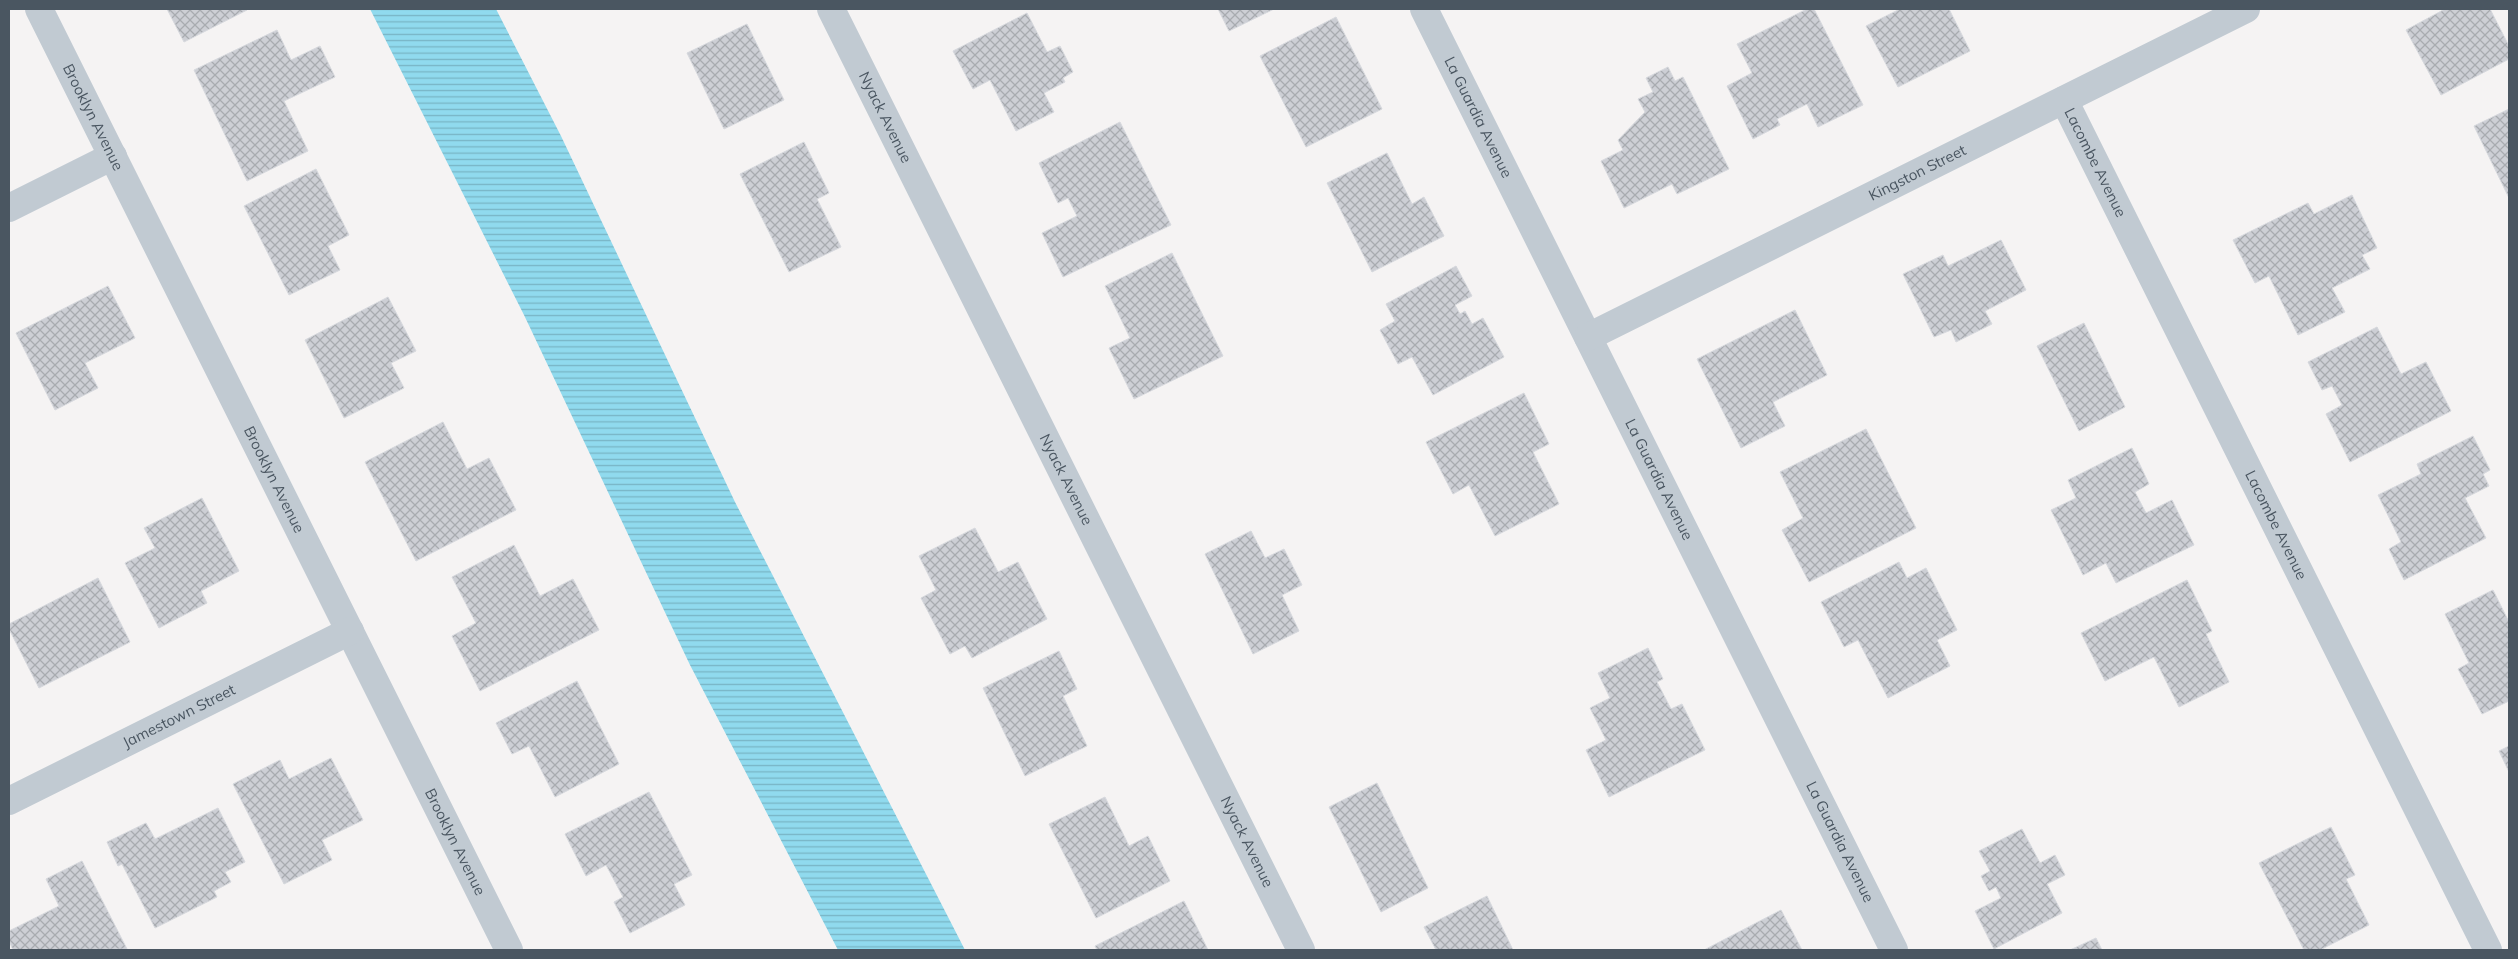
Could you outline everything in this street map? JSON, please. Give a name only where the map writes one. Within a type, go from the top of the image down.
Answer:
[{"type":"street","name":"Brooklyn Avenue","points":[[39,9],[509,950]]},
{"type":"street","name":"Nyack Avenue","points":[[831,9],[1301,950]]},
{"type":"street","name":"La Guardia Avenue","points":[[1424,9],[1894,950]]},
{"type":"street","name":"Kingston Street","points":[[1588,337],[2246,9]]},
{"type":"street","name":"Lacombe Avenue","points":[[2064,100],[2488,950]]},
{"type":"street","points":[[9,208],[113,156]]},
{"type":"street","name":"Jamestown Street","points":[[9,801],[350,631]]},
{"type":"water","points":[[370,9],[496,9],[561,136],[735,502],[965,950],[838,950],[690,665],[524,315]]},
{"type":"building","points":[[167,9],[246,9],[247,10],[184,42]]},
{"type":"building","points":[[1218,9],[1274,9],[1229,31]]},
{"type":"building","points":[[1807,9],[1814,9],[1863,105],[1818,127],[1807,104],[1777,119],[1780,125],[1753,139],[1727,86],[1752,73],[1737,44]]},
{"type":"building","points":[[1900,9],[1949,9],[1970,51],[1898,87],[1866,26]]},
{"type":"building","points":[[2445,9],[2490,9],[2509,46],[2509,59],[2441,95],[2406,30]]},
{"type":"building","points":[[1027,13],[1047,52],[1060,46],[1073,72],[1063,78],[1065,82],[1044,93],[1054,112],[1016,131],[990,80],[973,89],[953,51]]},
{"type":"building","points":[[1336,17],[1382,109],[1306,147],[1260,56]]},
{"type":"building","points":[[747,24],[784,100],[724,129],[687,53]]},
{"type":"building","points":[[277,30],[291,60],[320,46],[335,77],[284,101],[308,151],[247,181],[194,70]]},
{"type":"building","points":[[1668,67],[1675,81],[1683,77],[1729,169],[1677,194],[1672,184],[1624,208],[1601,161],[1623,150],[1618,140],[1645,112],[1638,99],[1653,92],[1646,78]]},
{"type":"building","points":[[2509,109],[2509,198],[2474,126]]},
{"type":"building","points":[[1120,122],[1171,225],[1063,277],[1042,233],[1077,216],[1068,198],[1058,203],[1039,163]]},
{"type":"building","points":[[804,142],[829,193],[817,199],[841,247],[789,272],[740,174]]},
{"type":"building","points":[[1387,153],[1412,204],[1424,197],[1444,236],[1372,272],[1327,183]]},
{"type":"building","points":[[316,169],[349,235],[328,246],[340,270],[289,295],[244,206]]},
{"type":"building","points":[[2352,195],[2377,248],[2362,255],[2370,269],[2332,288],[2345,312],[2298,335],[2269,276],[2255,283],[2233,240],[2308,203],[2314,214]]},
{"type":"building","points":[[2001,240],[2026,290],[1985,311],[1992,324],[1956,342],[1951,330],[1934,337],[1903,274],[1943,255],[1948,266]]},
{"type":"building","points":[[1172,253],[1223,356],[1134,399],[1109,348],[1130,338],[1105,286]]},
{"type":"building","points":[[1456,266],[1472,296],[1455,305],[1460,314],[1465,311],[1472,324],[1483,318],[1504,357],[1433,395],[1412,357],[1398,364],[1380,330],[1395,321],[1386,304]]},
{"type":"building","points":[[108,286],[135,338],[85,363],[98,388],[55,410],[16,333]]},
{"type":"building","points":[[388,297],[416,351],[391,363],[404,388],[344,418],[305,340]]},
{"type":"building","points":[[1795,310],[1827,375],[1773,402],[1785,426],[1741,448],[1697,359]]},
{"type":"building","points":[[2084,323],[2125,407],[2079,431],[2037,346]]},
{"type":"building","points":[[2377,327],[2401,374],[2426,362],[2451,411],[2350,462],[2326,414],[2342,405],[2332,386],[2322,390],[2308,362]]},
{"type":"building","points":[[1524,393],[1549,444],[1533,452],[1559,504],[1495,536],[1469,485],[1453,494],[1426,442]]},
{"type":"building","points":[[443,422],[467,469],[489,458],[516,510],[416,561],[365,462]]},
{"type":"building","points":[[1866,429],[1916,528],[1809,582],[1782,530],[1803,518],[1780,472]]},
{"type":"building","points":[[2473,436],[2490,470],[2483,474],[2489,486],[2465,498],[2486,538],[2404,580],[2389,549],[2401,542],[2378,495],[2421,474],[2417,464]]},
{"type":"building","points":[[2132,448],[2149,484],[2135,492],[2146,513],[2172,500],[2194,545],[2116,583],[2106,563],[2083,575],[2051,510],[2076,498],[2068,480]]},
{"type":"building","points":[[202,498],[239,571],[201,591],[207,603],[159,628],[125,563],[155,548],[144,528]]},
{"type":"building","points":[[975,528],[998,572],[1018,562],[1047,619],[972,658],[965,646],[950,654],[921,598],[936,590],[919,556]]},
{"type":"building","points":[[1251,531],[1265,558],[1284,549],[1302,585],[1282,595],[1299,631],[1253,654],[1205,554]]},
{"type":"building","points":[[514,545],[540,596],[573,579],[599,630],[480,691],[452,636],[476,623],[452,577]]},
{"type":"building","points":[[1899,562],[1907,578],[1926,568],[1957,630],[1937,640],[1950,666],[1888,698],[1858,640],[1844,647],[1821,602]]},
{"type":"building","points":[[98,578],[130,642],[39,688],[9,629],[9,624]]},
{"type":"building","points":[[2187,580],[2212,631],[2206,634],[2229,682],[2179,707],[2154,657],[2105,681],[2081,633]]},
{"type":"building","points":[[2493,590],[2509,622],[2509,701],[2482,714],[2458,669],[2469,663],[2445,614]]},
{"type":"building","points":[[1648,648],[1663,679],[1657,682],[1671,709],[1682,704],[1705,750],[1609,797],[1586,750],[1606,740],[1590,708],[1610,698],[1598,673]]},
{"type":"building","points":[[1059,651],[1077,689],[1063,696],[1087,746],[1025,776],[983,688]]},
{"type":"building","points":[[577,681],[619,764],[555,797],[529,746],[512,754],[496,723]]},
{"type":"building","points":[[2509,746],[2509,772],[2499,751]]},
{"type":"building","points":[[331,758],[363,820],[322,840],[332,860],[284,884],[233,784],[280,760],[289,779]]},
{"type":"building","points":[[1377,783],[1428,888],[1381,912],[1329,807]]},
{"type":"building","points":[[649,792],[692,875],[674,884],[685,905],[630,933],[614,902],[623,897],[606,865],[586,876],[565,834]]},
{"type":"building","points":[[1105,797],[1129,846],[1148,836],[1170,881],[1096,918],[1049,824]]},
{"type":"building","points":[[218,808],[245,862],[225,872],[231,882],[214,891],[217,897],[155,928],[122,864],[118,866],[107,842],[146,823],[155,839]]},
{"type":"building","points":[[2331,827],[2355,875],[2346,879],[2369,925],[2320,950],[2304,950],[2259,863]]},
{"type":"building","points":[[2022,829],[2040,863],[2055,855],[2065,875],[2047,884],[2062,913],[1994,949],[1975,911],[2001,898],[1996,887],[1989,891],[1981,876],[1990,871],[1979,851]]},
{"type":"building","points":[[82,861],[127,949],[13,950],[9,941],[9,931],[59,906],[46,879]]},
{"type":"building","points":[[1487,896],[1513,950],[1436,950],[1424,927]]},
{"type":"building","points":[[1184,901],[1208,950],[1097,950],[1095,946]]},
{"type":"building","points":[[1781,910],[1802,950],[1704,950]]},
{"type":"building","points":[[2096,938],[2102,950],[2070,950]]}]
